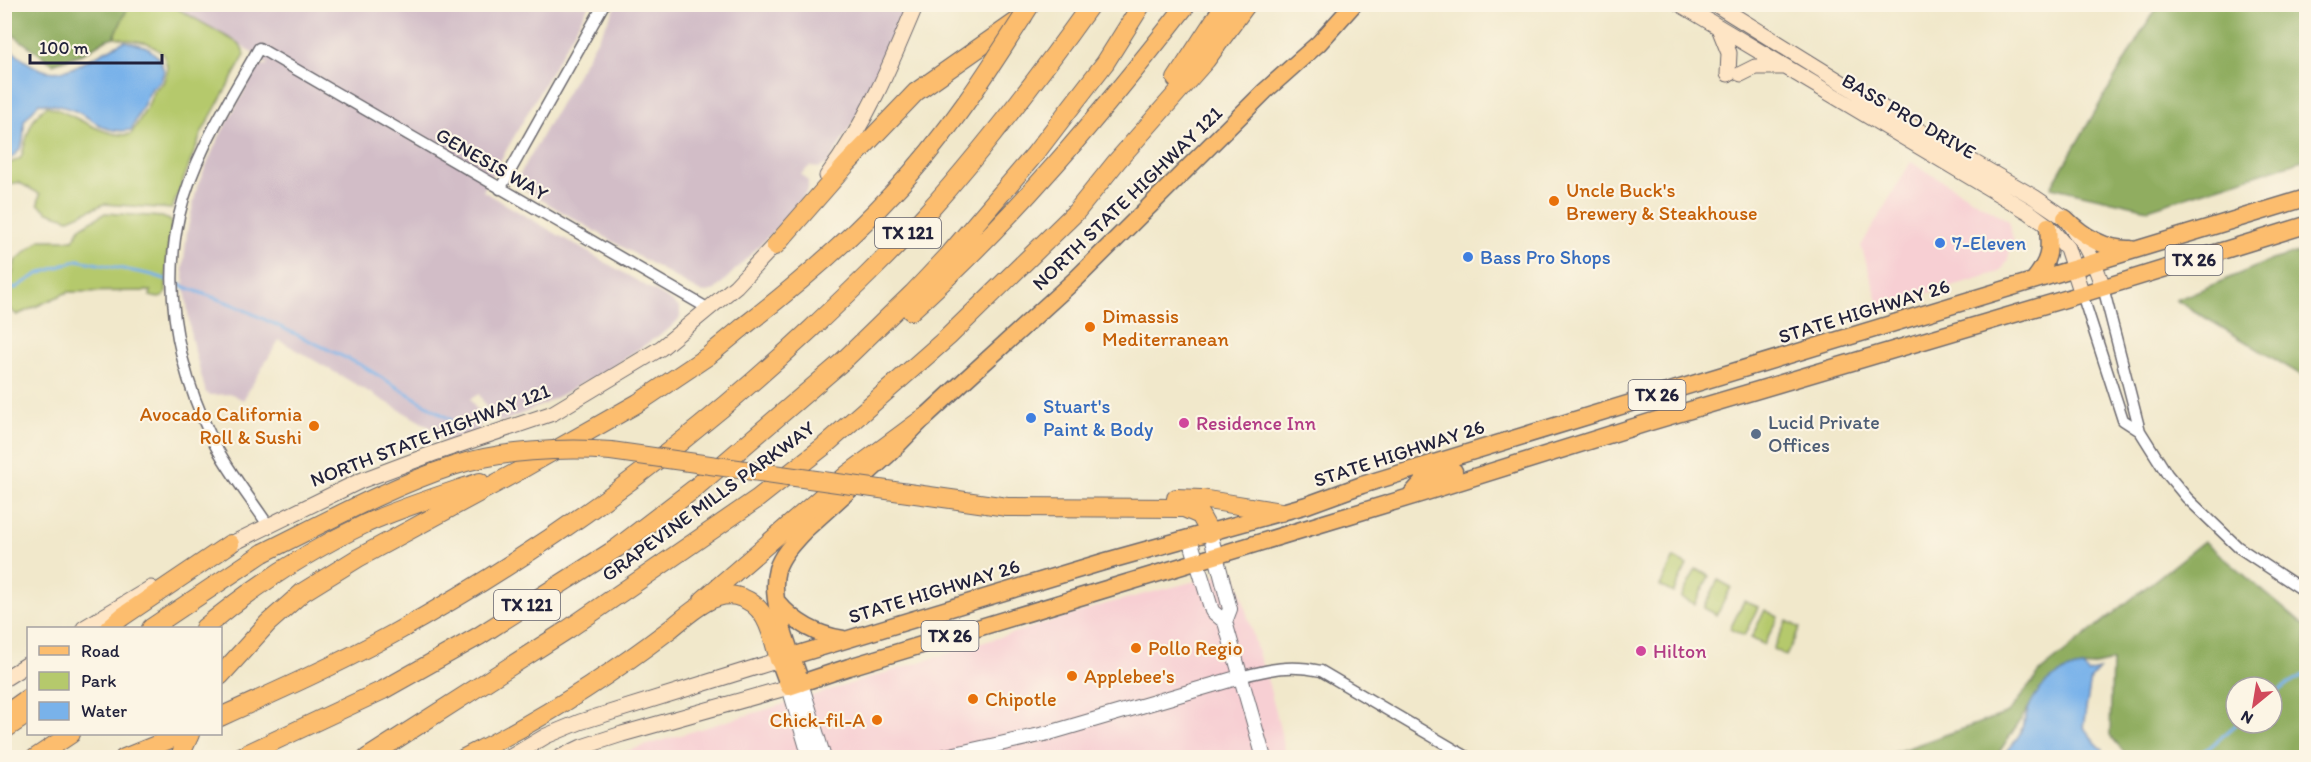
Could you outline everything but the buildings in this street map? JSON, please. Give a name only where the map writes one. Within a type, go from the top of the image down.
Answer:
[{"type":"highway","points":[[222,674],[268,623],[303,592],[358,558],[638,403],[708,356],[796,286],[894,193],[955,117],[1031,4]]},
{"type":"highway","points":[[775,246],[853,156],[916,92],[1038,4]]},
{"type":"highway","name":"TX 121","points":[[222,716],[346,658],[435,610],[590,510],[694,433],[767,370],[859,284],[923,217],[1044,71],[1091,4]]},
{"type":"highway","name":"TX 121","points":[[238,758],[430,664],[577,574],[657,519],[694,489],[842,362],[920,286],[1035,154],[1105,63],[1142,4]]},
{"type":"highway","points":[[842,362],[884,335],[942,283],[1039,183],[1120,90],[1187,4]]},
{"type":"highway","points":[[1117,161],[1184,68],[1225,4]]},
{"type":"highway","points":[[1117,161],[1206,60],[1246,4]]},
{"type":"highway","name":"GRAPEVINE MILLS PARKWAY","points":[[367,758],[567,630],[758,499],[824,447],[948,337],[1076,212],[1117,161]]},
{"type":"highway","points":[[464,758],[533,722],[600,680],[691,612],[848,474],[925,417]]},
{"type":"highway","points":[[152,627],[263,553],[366,502],[454,465],[509,454],[568,449],[611,451],[1007,507],[1184,508],[1200,515],[1210,532]]},
{"type":"highway","points":[[205,627],[303,556],[358,528],[411,506],[527,466]]},
{"type":"highway","points":[[1101,506],[1135,501],[1187,498],[1281,512]]},
{"type":"highway","points":[[110,627],[230,544]]},
{"type":"highway","points":[[691,612],[720,597],[735,596],[751,602],[758,607],[766,619],[785,658]]},
{"type":"highway","points":[[4,715],[27,699]]},
{"type":"highway","points":[[4,730],[27,715]]},
{"type":"highway","points":[[35,758],[70,735]]},
{"type":"highway","points":[[124,758],[181,735]]},
{"type":"highway","points":[[179,758],[190,735]]},
{"type":"main road","name":"NORTH STATE HIGHWAY 121","points":[[86,627],[179,571],[268,525],[360,481],[553,413],[661,348],[736,286],[775,246],[851,140],[890,68],[916,4]]},
{"type":"main road","name":"NORTH STATE HIGHWAY 121","points":[[775,600],[777,569],[783,557],[804,531],[890,454],[925,417],[1077,278],[1265,91],[1319,43],[1354,4]]},
{"type":"main road","name":"BASS PRO DRIVE","points":[[1680,4],[2030,212],[2048,226],[2067,248],[2082,294]]},
{"type":"main road","name":"BASS PRO DRIVE","points":[[1715,4],[2065,218],[2085,246],[2103,287]]},
{"type":"main road","points":[[1719,28],[1735,74],[1755,67],[1783,67]]},
{"type":"main road","name":"STATE HIGHWAY 26","points":[[509,758],[546,736],[580,722],[785,658],[1103,562],[1281,512],[1392,476],[2307,198]]},
{"type":"main road","points":[[2065,218],[2078,231],[2107,246],[2122,249],[2143,248]]},
{"type":"main road","name":"TX 26","points":[[559,758],[582,747],[622,734],[795,685],[1810,374],[2307,225]]},
{"type":"main road","points":[[2033,281],[2042,270],[2049,253],[2048,226]]},
{"type":"main road","points":[[1803,352],[1810,374]]},
{"type":"main road","points":[[1409,497],[1424,480],[1528,450],[1558,427]]},
{"type":"main road","points":[[1316,525],[1332,514],[1390,492],[1392,476]]},
{"type":"main road","points":[[775,600],[805,627],[826,636],[847,639]]},
{"type":"main road","points":[[775,600],[785,658],[795,685]]},
{"type":"main road","points":[[4,679],[27,665]]},
{"type":"street","points":[[500,189],[604,4]]},
{"type":"street","name":"GENESIS WAY","points":[[268,525],[214,443],[186,377],[174,320],[173,290],[179,216],[198,162],[259,48],[709,309]]},
{"type":"street","points":[[2103,287],[2140,431],[2168,474],[2187,498],[2238,547],[2307,592]]},
{"type":"street","points":[[2082,294],[2123,420],[2140,431]]},
{"type":"street","points":[[1210,532],[1230,609],[1225,622]]},
{"type":"street","points":[[1190,539],[1212,611],[1225,622],[1264,758]]},
{"type":"street","points":[[937,758],[1049,733],[1279,667],[1302,666],[1321,671],[1469,758]]},
{"type":"street","points":[[795,685],[810,758]]},
{"type":"street","points":[[795,685],[824,758]]},
{"type":"shaded area","points":[[171,5],[589,5],[483,191],[670,300],[680,308],[680,318],[670,328],[609,369],[542,405],[502,422],[492,418],[479,394],[470,399],[482,419],[480,426],[476,432],[451,440],[443,441],[433,429],[279,340],[243,400],[232,394],[211,395],[206,393],[191,337],[183,270],[187,232],[197,187],[217,141],[257,68],[268,65],[240,44]]},
{"type":"shaded area","points":[[617,5],[912,5],[892,48],[885,51],[879,64],[882,70],[881,75],[828,164],[818,168],[810,166],[801,174],[808,181],[808,190],[788,217],[715,290],[703,293],[693,288],[521,188],[516,181]]},
{"type":"shaded area","points":[[1911,162],[2009,221],[2013,241],[2007,262],[2000,272],[1880,307],[1861,246]]},
{"type":"shaded area","points":[[1235,571],[1269,685],[1287,757],[603,758],[1106,604]]},
{"type":"green space","points":[[5,4],[129,5],[114,37],[84,53],[53,64],[5,29]]},
{"type":"green space","points":[[2158,4],[2306,5],[2306,159],[2148,209],[2051,187]]},
{"type":"green space","points":[[129,5],[171,5],[240,44],[245,55],[202,132],[172,209],[104,204],[69,219],[48,212],[38,204],[40,194],[18,182],[10,185],[5,182],[4,166],[21,158],[36,116],[47,106],[111,133],[131,134],[148,106],[154,90],[163,83],[168,69],[163,54],[148,43],[114,37]]},
{"type":"green space","points":[[105,213],[162,217],[170,220],[172,224],[167,256],[166,293],[163,297],[150,296],[151,291],[68,292],[17,315],[5,305],[15,261],[40,240],[73,240],[81,227]]},
{"type":"green space","points":[[2306,250],[2306,378],[2176,300],[2272,260]]},
{"type":"green space","points":[[2204,541],[2306,627],[2306,757],[2128,757],[2110,735],[2112,661],[2067,672],[2035,698],[1996,757],[1879,758],[2008,713],[2041,671]]},
{"type":"green space","points":[[1674,558],[1687,565],[1673,593],[1660,586]]},
{"type":"green space","points":[[1696,569],[1709,576],[1695,604],[1681,598]]},
{"type":"green space","points":[[1718,580],[1731,587],[1717,615],[1704,608]]},
{"type":"green space","points":[[1744,601],[1758,607],[1744,636],[1730,629]]},
{"type":"green space","points":[[1765,610],[1778,617],[1764,645],[1751,638]]},
{"type":"green space","points":[[1787,621],[1800,628],[1786,656],[1773,649]]},
{"type":"water","points":[[125,41],[147,47],[160,59],[164,71],[161,81],[152,88],[131,130],[106,128],[73,110],[39,103],[24,121],[22,145],[16,154],[5,162],[5,44],[23,59],[38,68],[51,72],[64,71],[77,66]]},
{"type":"water","points":[[2083,667],[2088,673],[2099,670],[2091,679],[2083,727],[2103,749],[2102,755],[2119,757],[2002,757],[2021,731],[2031,703],[2040,689],[2052,678]]},
{"type":"waterway","points":[[4,286],[14,289],[38,274],[78,260],[153,275],[171,281]]},
{"type":"waterway","points":[[177,284],[234,305],[361,365],[451,420]]},
{"type":"waterway","points":[[2284,687],[2306,674]]},
{"type":"waterway","points":[[2192,758],[2224,735]]},
{"type":"place","name":"Uncle Buck's Brewery & Steakhouse","points":[[1554,201]]},
{"type":"place","name":"7-Eleven","points":[[1940,243]]},
{"type":"place","name":"Bass Pro Shops","points":[[1468,257]]},
{"type":"place","name":"Dimassis Mediterranean","points":[[1090,327]]},
{"type":"place","name":"Stuart's Paint & Body","points":[[1031,418]]},
{"type":"place","name":"Residence Inn","points":[[1184,423]]},
{"type":"place","name":"Avocado California Roll & Sushi","points":[[314,426]]},
{"type":"place","name":"Lucid Private Offices","points":[[1756,434]]},
{"type":"place","name":"Pollo Regio","points":[[1136,648]]},
{"type":"place","name":"Hilton","points":[[1641,651]]},
{"type":"place","name":"Applebee's","points":[[1072,676]]},
{"type":"place","name":"Chipotle","points":[[973,699]]},
{"type":"place","name":"Chick-fil-A","points":[[877,720]]}]
